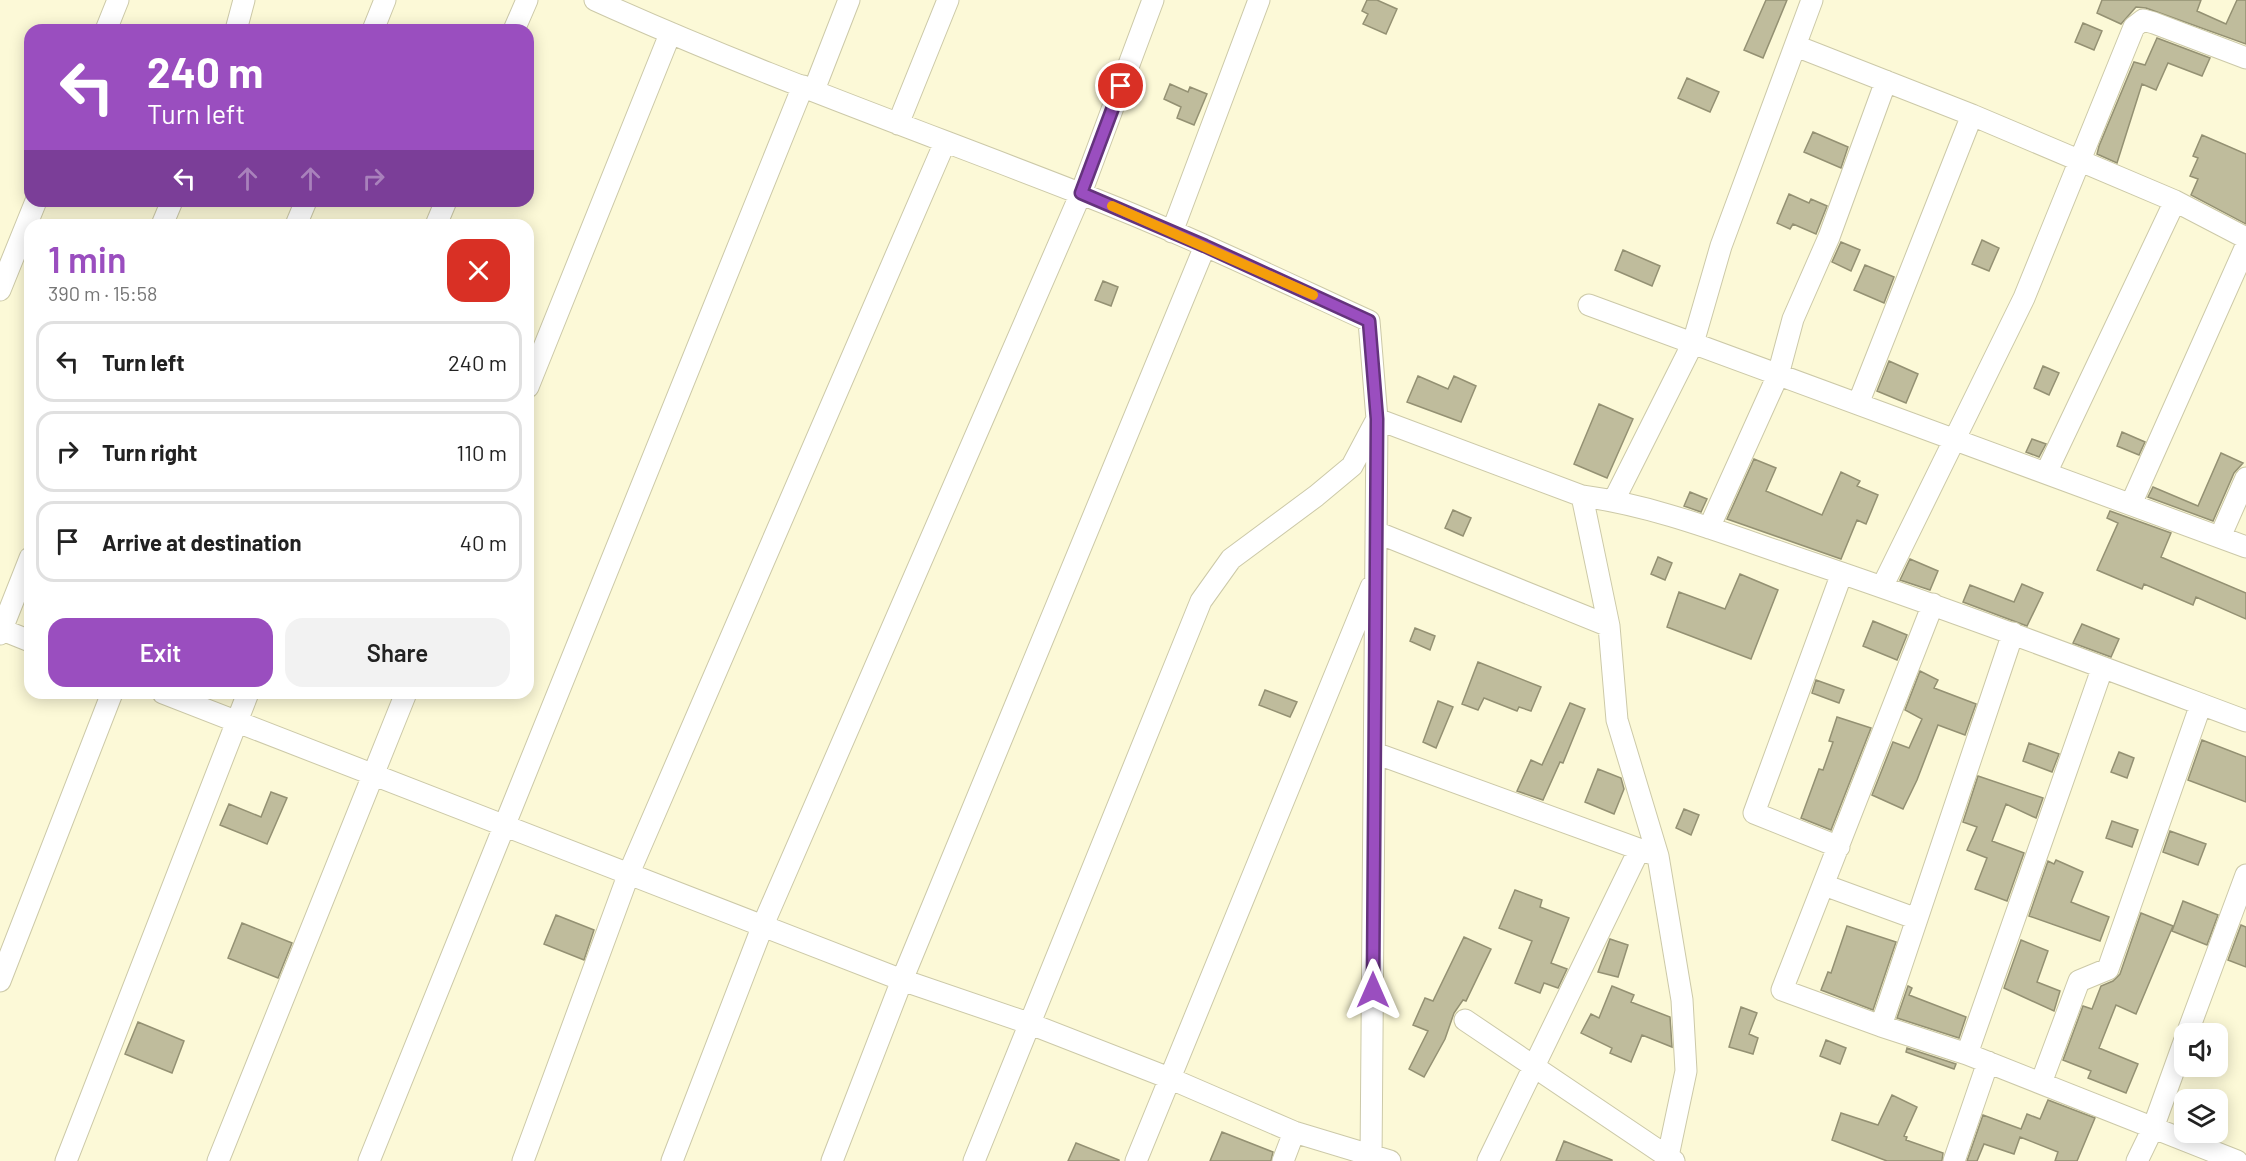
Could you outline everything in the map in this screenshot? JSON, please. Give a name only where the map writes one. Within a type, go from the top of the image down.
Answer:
[{"type":"street","points":[[108,24],[118,0]]},
{"type":"street","points":[[238,24],[244,0]]},
{"type":"street","points":[[375,24],[385,0]]},
{"type":"street","points":[[516,24],[526,0]]},
{"type":"street","points":[[595,0],[627,7],[670,34],[1081,193],[1205,246],[1369,321],[1377,419],[1371,1157]]},
{"type":"street","points":[[369,1161],[503,825],[808,88],[849,0]]},
{"type":"street","points":[[898,124],[948,0]]},
{"type":"street","points":[[672,1161],[763,926],[1081,193],[1153,0]]},
{"type":"street","points":[[1172,232],[1259,0]]},
{"type":"street","points":[[1614,500],[1693,344],[1721,246],[1812,0]]},
{"type":"street","points":[[1882,587],[2024,298],[2134,27],[2143,20],[2246,58]]},
{"type":"street","points":[[534,372],[670,34]]},
{"type":"street","points":[[1796,46],[1972,115],[2080,163],[2175,201],[2246,238]]},
{"type":"street","points":[[1709,528],[1778,375],[1793,318],[1829,237],[1886,81]]},
{"type":"street","points":[[1858,404],[1972,115]]},
{"type":"street","points":[[523,1161],[629,873],[945,142]]},
{"type":"street","points":[[2046,473],[2175,201]]},
{"type":"street","points":[[0,290],[24,231]]},
{"type":"street","points":[[832,1161],[902,980],[1205,246]]},
{"type":"street","points":[[2131,504],[2246,246]]},
{"type":"street","points":[[1589,305],[2246,546]]},
{"type":"street","points":[[1377,419],[1582,496],[1614,500],[1709,528],[1933,604],[2246,721]]},
{"type":"street","points":[[974,1161],[1201,601],[1231,559],[1316,496],[1352,466],[1377,419]]},
{"type":"street","points":[[2220,537],[2246,478]]},
{"type":"street","points":[[1465,1020],[1670,1160],[1686,1071],[1682,1000],[1617,720],[1609,626],[1582,496]]},
{"type":"street","points":[[1376,532],[1609,626]]},
{"type":"street","points":[[24,573],[1,631],[24,639]]},
{"type":"street","points":[[1839,847],[1754,813],[1842,573]]},
{"type":"street","points":[[1136,1161],[1375,578]]},
{"type":"street","points":[[1933,604],[1782,990],[1967,1054],[2237,1161]]},
{"type":"street","points":[[1881,1026],[2013,633]]},
{"type":"street","points":[[1967,1054],[2102,669]]},
{"type":"street","points":[[0,981],[110,699]]},
{"type":"street","points":[[179,699],[902,980],[1028,1023],[1169,1078],[1294,1132],[1390,1161]]},
{"type":"street","points":[[66,1161],[246,699]]},
{"type":"street","points":[[218,1161],[404,699]]},
{"type":"street","points":[[2041,1083],[2079,981],[2108,969],[2201,704]]},
{"type":"street","points":[[1375,753],[1649,853]]},
{"type":"street","points":[[1488,1161],[1534,1066],[1649,853]]},
{"type":"street","points":[[2191,1023],[2246,875]]},
{"type":"street","points":[[1824,885],[1917,919]]},
{"type":"street","points":[[1954,1161],[1988,1062]]},
{"type":"street","points":[[2137,1161],[2153,1128],[2174,1070]]},
{"type":"street","points":[[1283,1161],[1294,1132]]},
{"type":"street","points":[[2242,1161],[2246,1150]]},
{"type":"building","points":[[1367,0],[1377,0],[1397,9],[1386,34],[1363,24],[1368,14],[1362,11]]},
{"type":"building","points":[[1766,0],[1787,0],[1763,58],[1744,50]]},
{"type":"building","points":[[2102,0],[2201,0],[2197,11],[2226,24],[2237,0],[2246,0],[2246,44],[2146,8],[2136,7],[2121,24],[2097,13]]},
{"type":"building","points":[[2083,23],[2102,31],[2094,50],[2075,42]]},
{"type":"building","points":[[2157,38],[2210,58],[2202,76],[2168,63],[2156,90],[2142,84],[2117,163],[2097,154],[2099,146],[2134,62],[2145,65]]},
{"type":"building","points":[[1687,78],[1719,92],[1710,112],[1678,98]]},
{"type":"building","points":[[1170,84],[1188,92],[1190,87],[1207,94],[1194,125],[1177,118],[1181,107],[1164,99]]},
{"type":"building","points":[[1813,132],[1848,147],[1841,168],[1804,152]]},
{"type":"building","points":[[2202,135],[2246,154],[2246,224],[2191,195],[2198,179],[2190,176],[2198,158],[2193,156]]},
{"type":"building","points":[[1789,194],[1809,203],[1811,199],[1827,206],[1816,234],[1793,224],[1790,229],[1777,223]]},
{"type":"building","points":[[1982,240],[1999,248],[1989,271],[1972,264]]},
{"type":"building","points":[[1841,242],[1860,250],[1851,271],[1832,262]]},
{"type":"building","points":[[1623,250],[1660,266],[1652,286],[1615,270]]},
{"type":"building","points":[[1865,265],[1894,277],[1884,303],[1854,290]]},
{"type":"building","points":[[1103,281],[1118,287],[1111,306],[1095,300]]},
{"type":"building","points":[[1889,361],[1918,374],[1906,403],[1877,391]]},
{"type":"building","points":[[2043,366],[2059,373],[2049,395],[2034,388]]},
{"type":"building","points":[[1418,376],[1448,389],[1454,376],[1476,386],[1461,422],[1407,402]]},
{"type":"building","points":[[1599,404],[1633,419],[1607,478],[1574,464]]},
{"type":"building","points":[[2122,432],[2145,442],[2139,455],[2117,446]]},
{"type":"building","points":[[2032,439],[2046,444],[2039,457],[2026,452]]},
{"type":"building","points":[[2221,453],[2243,463],[2234,473],[2213,521],[2148,497],[2153,487],[2198,506]]},
{"type":"building","points":[[1754,459],[1776,468],[1766,491],[1822,515],[1841,472],[1860,481],[1857,486],[1878,495],[1866,524],[1857,520],[1841,559],[1727,519]]},
{"type":"building","points":[[1690,492],[1707,499],[1701,512],[1684,506]]},
{"type":"building","points":[[1453,510],[1471,518],[1463,536],[1445,528]]},
{"type":"building","points":[[2110,511],[2171,533],[2161,557],[2246,593],[2246,619],[2196,597],[2193,605],[2144,584],[2142,589],[2097,570],[2118,523],[2107,518]]},
{"type":"building","points":[[1658,557],[1672,563],[1665,580],[1651,574]]},
{"type":"building","points":[[1910,559],[1938,571],[1930,590],[1900,580]]},
{"type":"building","points":[[1740,574],[1778,590],[1751,659],[1667,627],[1679,592],[1725,609]]},
{"type":"building","points":[[2022,584],[2043,593],[2027,626],[1963,602],[1970,585],[2014,602]]},
{"type":"building","points":[[1873,621],[1907,635],[1897,660],[1863,646]]},
{"type":"building","points":[[2082,624],[2119,639],[2111,657],[2073,643]]},
{"type":"building","points":[[1415,628],[1435,636],[1430,650],[1410,641]]},
{"type":"building","points":[[1478,662],[1541,687],[1531,711],[1519,707],[1517,711],[1484,698],[1478,710],[1462,704]]},
{"type":"building","points":[[1920,671],[1938,680],[1934,688],[1976,704],[1965,735],[1938,725],[1903,809],[1872,795],[1893,742],[1909,748],[1922,719],[1905,710]]},
{"type":"building","points":[[1816,680],[1844,690],[1839,703],[1812,693]]},
{"type":"building","points":[[1265,690],[1297,702],[1290,717],[1259,705]]},
{"type":"building","points":[[1438,701],[1453,707],[1436,748],[1423,742]]},
{"type":"building","points":[[1570,703],[1585,709],[1563,763],[1560,762],[1543,800],[1517,791],[1531,760],[1542,765]]},
{"type":"building","points":[[1837,717],[1871,728],[1831,830],[1801,818],[1819,769],[1823,770],[1833,742],[1829,741]]},
{"type":"building","points":[[2202,740],[2246,757],[2246,802],[2188,780]]},
{"type":"building","points":[[2029,743],[2059,754],[2052,772],[2023,761]]},
{"type":"building","points":[[2119,752],[2134,758],[2127,778],[2111,772]]},
{"type":"building","points":[[1598,769],[1621,778],[1624,789],[1614,814],[1585,802]]},
{"type":"building","points":[[1978,776],[2043,798],[2036,818],[2006,804],[1992,841],[2024,853],[2007,901],[1975,889],[1987,858],[1967,850],[1977,827],[1963,822]]},
{"type":"building","points":[[271,792],[287,798],[267,844],[220,825],[229,804],[261,817]]},
{"type":"building","points":[[1684,809],[1699,815],[1691,835],[1676,828]]},
{"type":"building","points":[[2112,821],[2138,830],[2132,847],[2106,838]]},
{"type":"building","points":[[2170,831],[2206,844],[2198,865],[2163,852]]},
{"type":"building","points":[[2056,860],[2083,872],[2071,902],[2109,917],[2100,941],[2029,916],[2048,861],[2054,864]]},
{"type":"building","points":[[1515,890],[1542,900],[1540,907],[1569,918],[1551,963],[1567,969],[1558,988],[1544,983],[1540,993],[1515,983],[1532,941],[1499,928]]},
{"type":"building","points":[[2183,901],[2218,915],[2207,945],[2172,931]]},
{"type":"building","points":[[2141,913],[2173,926],[2136,1014],[2116,1005],[2099,1048],[2138,1064],[2126,1093],[2088,1078],[2091,1071],[2063,1060],[2083,1006],[2092,1009],[2101,986],[2113,981],[2120,974]]},
{"type":"building","points":[[556,915],[594,930],[584,960],[544,944]]},
{"type":"building","points":[[242,923],[292,943],[278,978],[228,958]]},
{"type":"building","points":[[2241,925],[2246,927],[2246,967],[2228,960]]},
{"type":"building","points":[[1847,926],[1896,942],[1873,1010],[1821,990],[1828,972],[1831,973]]},
{"type":"building","points":[[1464,937],[1491,949],[1466,1001],[1463,1000],[1454,1013],[1445,1039],[1424,1077],[1409,1069],[1428,1031],[1413,1025],[1425,998],[1433,1001]]},
{"type":"building","points":[[1610,939],[1628,945],[1618,977],[1598,972]]},
{"type":"building","points":[[2021,940],[2048,951],[2037,982],[2060,991],[2054,1011],[2004,988]]},
{"type":"building","points":[[1612,986],[1634,995],[1631,1002],[1670,1017],[1672,1047],[1642,1035],[1631,1062],[1610,1053],[1612,1048],[1581,1033],[1591,1014],[1599,1018]]},
{"type":"building","points":[[1908,986],[1912,988],[1909,995],[1966,1017],[1959,1038],[1897,1018]]},
{"type":"building","points":[[1741,1007],[1757,1013],[1749,1034],[1758,1038],[1753,1054],[1729,1047]]},
{"type":"building","points":[[138,1022],[184,1041],[172,1073],[125,1054]]},
{"type":"building","points":[[1826,1040],[1846,1048],[1840,1064],[1820,1056]]},
{"type":"building","points":[[1907,1048],[1956,1064],[1954,1069],[1906,1052]]},
{"type":"building","points":[[1892,1095],[1917,1107],[1904,1136],[1907,1137],[1906,1140],[1943,1153],[1942,1161],[1887,1161],[1832,1140],[1841,1113],[1878,1125]]},
{"type":"building","points":[[2048,1100],[2095,1118],[2077,1161],[2055,1161],[2058,1152],[2020,1137],[2014,1154],[1984,1144],[1977,1161],[1967,1161],[1983,1115],[2021,1129],[2027,1114],[2040,1119]]},
{"type":"building","points":[[1222,1132],[1273,1152],[1271,1161],[1210,1161]]},
{"type":"building","points":[[1564,1141],[1612,1160],[1612,1161],[1556,1161]]},
{"type":"building","points":[[1076,1143],[1119,1160],[1119,1161],[1068,1161]]},
{"type":"slow traffic","points":[[1112,206],[1313,295]]},
{"type":"route","points":[[1121,86],[1081,193],[1205,246],[1369,321],[1377,419],[1373,990]]}]
